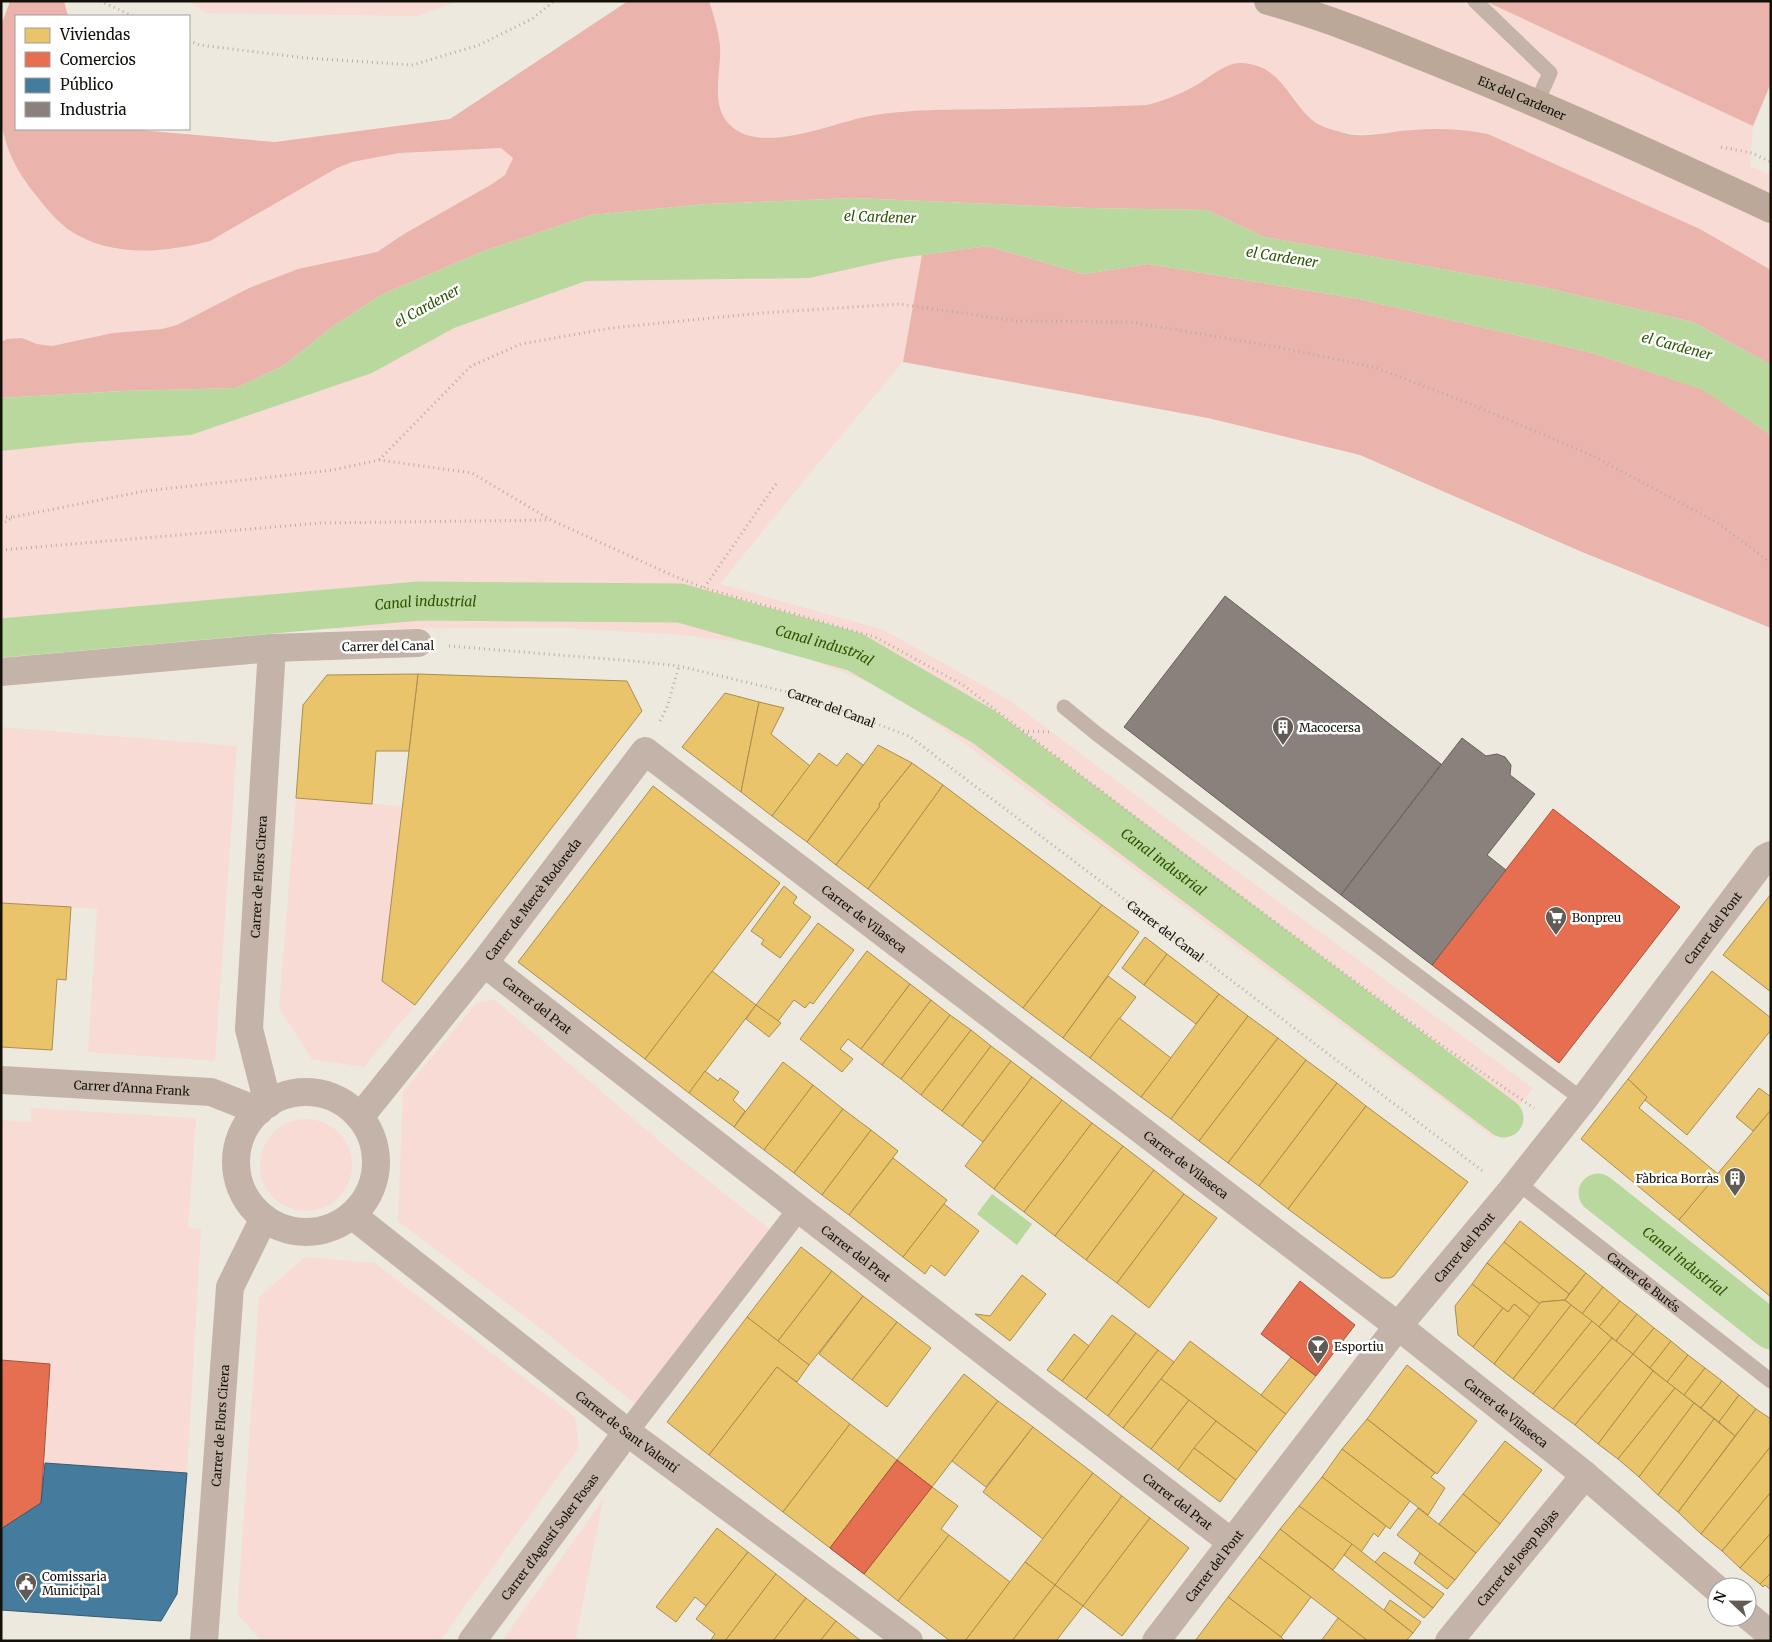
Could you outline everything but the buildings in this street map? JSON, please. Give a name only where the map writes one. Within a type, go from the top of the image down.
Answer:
[{"type":"main road","name":"Eix del Cardener","points":[[1268,1],[1362,32],[1537,102],[1771,210]]},
{"type":"street","name":"Carrer del Canal","points":[[1,672],[272,648],[418,644]]},
{"type":"street","name":"Carrer de Flors Cirera","points":[[263,1107],[249,1029],[272,648]]},
{"type":"street","name":"Carrer de Mercè Rodoreda","points":[[360,1117],[484,963],[645,751]]},
{"type":"street","name":"Carrer de Vilaseca","points":[[645,751],[1398,1326],[1585,1476],[1707,1580]]},
{"type":"street","name":"Carrer del Pont","points":[[1156,1641],[1398,1326],[1562,1127],[1765,858],[1771,854]]},
{"type":"street","name":"Carrer del Prat","points":[[484,963],[1231,1542]]},
{"type":"street","name":"Carrer d'Anna Frank","points":[[1,1080],[211,1092],[263,1107]]},
{"type":"street","points":[[299,1092],[316,1092],[333,1097],[348,1105],[360,1117],[370,1132],[375,1149],[376,1167],[372,1185],[365,1201],[352,1215],[336,1225],[318,1231],[300,1232],[281,1227],[264,1218],[252,1206],[243,1191],[238,1175],[236,1157],[240,1140],[248,1124],[263,1107],[283,1096],[299,1092]]},
{"type":"street","points":[[627,1432],[799,1209]]},
{"type":"street","name":"Carrer de Sant Valentí","points":[[352,1215],[627,1432],[909,1641]]},
{"type":"street","name":"Carrer de Flors Cirera","points":[[204,1641],[230,1287],[264,1218]]},
{"type":"street","name":"Carrer d'Agustí Soler Fosas","points":[[472,1641],[627,1432]]},
{"type":"street","name":"Carrer de Josep Rojas","points":[[1449,1641],[1585,1476]]},
{"type":"street","points":[[1757,1623],[1771,1635]]},
{"type":"lane","points":[[1475,1],[1550,73],[1537,102]]},
{"type":"lane","points":[[1064,707],[1097,734],[1583,1100]]},
{"type":"lane","name":"Carrer de Burés","points":[[1514,1187],[1771,1381]]},
{"type":"path","points":[[100,1],[131,15]]},
{"type":"path","points":[[190,40],[199,45],[306,58],[413,65],[479,45],[532,19],[554,1]]},
{"type":"path","points":[[379,460],[471,366],[521,344],[611,328],[762,313],[899,304],[1017,321],[1130,322],[1266,345],[1374,368],[1474,405],[1591,455],[1718,523],[1771,562]]},
{"type":"path","points":[[1,517],[13,517],[145,491],[333,470],[379,460],[472,473],[551,520],[674,576],[704,588],[874,637],[963,686],[1180,851],[1437,1042],[1562,1127]]},
{"type":"path","points":[[704,588],[776,484]]},
{"type":"path","points":[[1,525],[13,517]]},
{"type":"path","points":[[1,550],[321,522],[551,520]]},
{"type":"path","name":"Carrer del Canal","points":[[418,644],[633,660],[679,666],[800,694],[909,736],[1514,1187]]},
{"type":"path","points":[[645,751],[667,707],[679,666]]},
{"type":"shaded area","points":[[10,1],[64,1],[68,15],[15,15],[15,130],[139,130],[275,142],[450,119],[628,1],[709,1],[720,45],[718,98],[720,108],[730,125],[743,133],[758,137],[775,138],[793,135],[860,118],[895,113],[932,110],[1147,105],[1165,100],[1187,90],[1228,66],[1240,63],[1254,65],[1265,69],[1274,76],[1304,112],[1312,120],[1323,126],[1352,135],[1431,129],[1460,130],[1488,134],[1700,229],[1771,270],[1771,365],[1693,322],[1547,288],[1264,237],[1207,210],[1088,208],[854,198],[706,204],[591,215],[484,251],[381,295],[335,325],[283,366],[236,388],[122,391],[1,398],[1,342],[7,339],[22,338],[37,344],[52,346],[113,333],[162,329],[177,325],[249,288],[298,269],[377,252],[404,234],[492,184],[505,175],[513,158],[501,148],[399,153],[352,162],[337,168],[210,241],[156,250],[120,249],[102,245],[85,239],[69,230],[55,218],[23,178],[13,160],[1,122],[1,26]]},
{"type":"shaded area","points":[[188,1],[459,1],[418,16],[206,13]]},
{"type":"shaded area","points":[[709,1],[1485,1],[1753,126],[1750,166],[1771,175],[1771,270],[1700,229],[1488,134],[1470,131],[1421,129],[1363,134],[1327,128],[1308,117],[1291,93],[1272,73],[1222,69],[1191,88],[1162,102],[1147,105],[947,110],[904,113],[860,118],[812,131],[775,138],[758,137],[743,133],[730,125],[720,108],[718,87],[720,45]]},
{"type":"shaded area","points":[[1485,1],[1771,1],[1771,83],[1753,126]]},
{"type":"shaded area","points":[[1,122],[3,136],[24,181],[58,220],[115,249],[176,249],[223,234],[337,168],[352,162],[399,153],[501,148],[513,158],[505,175],[492,184],[404,234],[377,252],[298,269],[249,288],[177,325],[162,329],[113,333],[52,346],[37,344],[22,338],[7,339],[1,342]]},
{"type":"shaded area","points":[[987,246],[1084,274],[1148,264],[1359,299],[1589,352],[1702,389],[1771,435],[1771,628],[1582,552],[1360,455],[1208,418],[903,362],[922,255]]},
{"type":"shaded area","points":[[922,255],[903,362],[720,584],[884,630],[1009,700],[1215,855],[1533,1088],[1494,1138],[968,746],[883,688],[776,646],[681,635],[565,628],[269,629],[1,651],[1,451],[77,443],[191,435],[372,373],[454,328],[586,281],[694,279]]},
{"type":"shaded area","points":[[1,727],[237,746],[215,1061],[88,1052],[97,909],[1,903]]},
{"type":"shaded area","points":[[296,798],[403,806],[382,981],[415,1005],[364,1067],[312,1059],[279,1008]]},
{"type":"shaded area","points":[[495,1000],[672,1152],[773,1232],[637,1405],[536,1325],[398,1221],[403,1092],[477,1002]]},
{"type":"shaded area","points":[[31,1108],[196,1118],[188,1228],[201,1229],[187,1473],[45,1463],[50,1364],[1,1360],[1,1120],[31,1122]]},
{"type":"shaded area","points":[[306,1119],[324,1123],[338,1133],[348,1147],[352,1165],[348,1183],[338,1197],[324,1207],[306,1211],[288,1207],[274,1197],[264,1183],[260,1165],[264,1147],[274,1133],[288,1123]]},
{"type":"shaded area","points":[[305,1257],[375,1263],[575,1417],[579,1447],[440,1641],[262,1641],[237,1614],[259,1297]]},
{"type":"shaded area","points":[[603,1500],[576,1638],[579,1641],[502,1641]]},
{"type":"water","name":"el Cardener","points":[[854,198],[1088,208],[1207,210],[1264,237],[1547,288],[1693,322],[1771,365],[1771,435],[1701,389],[1589,352],[1359,299],[1148,264],[1084,274],[987,246],[894,259],[809,278],[586,281],[454,328],[372,373],[191,435],[77,443],[1,451],[1,398],[122,391],[236,388],[283,366],[335,325],[381,295],[484,251],[591,215],[706,204]]},
{"type":"water","points":[[992,1194],[1032,1224],[1017,1245],[977,1214]]},
{"type":"waterway","name":"Canal industrial","points":[[1,638],[419,601],[680,603],[855,652],[984,727],[1504,1118]]},
{"type":"waterway","name":"Canal industrial","points":[[1598,1193],[1771,1330]]},
{"type":"place","name":"Macocersa","points":[[1283,746]]},
{"type":"place","name":"Bonpreu","points":[[1556,936]]},
{"type":"place","name":"Fàbrica Borràs","points":[[1735,1197]]},
{"type":"place","name":"Esportiu","points":[[1318,1365]]},
{"type":"place","name":"Comissaria Municipal","points":[[26,1602]]}]
